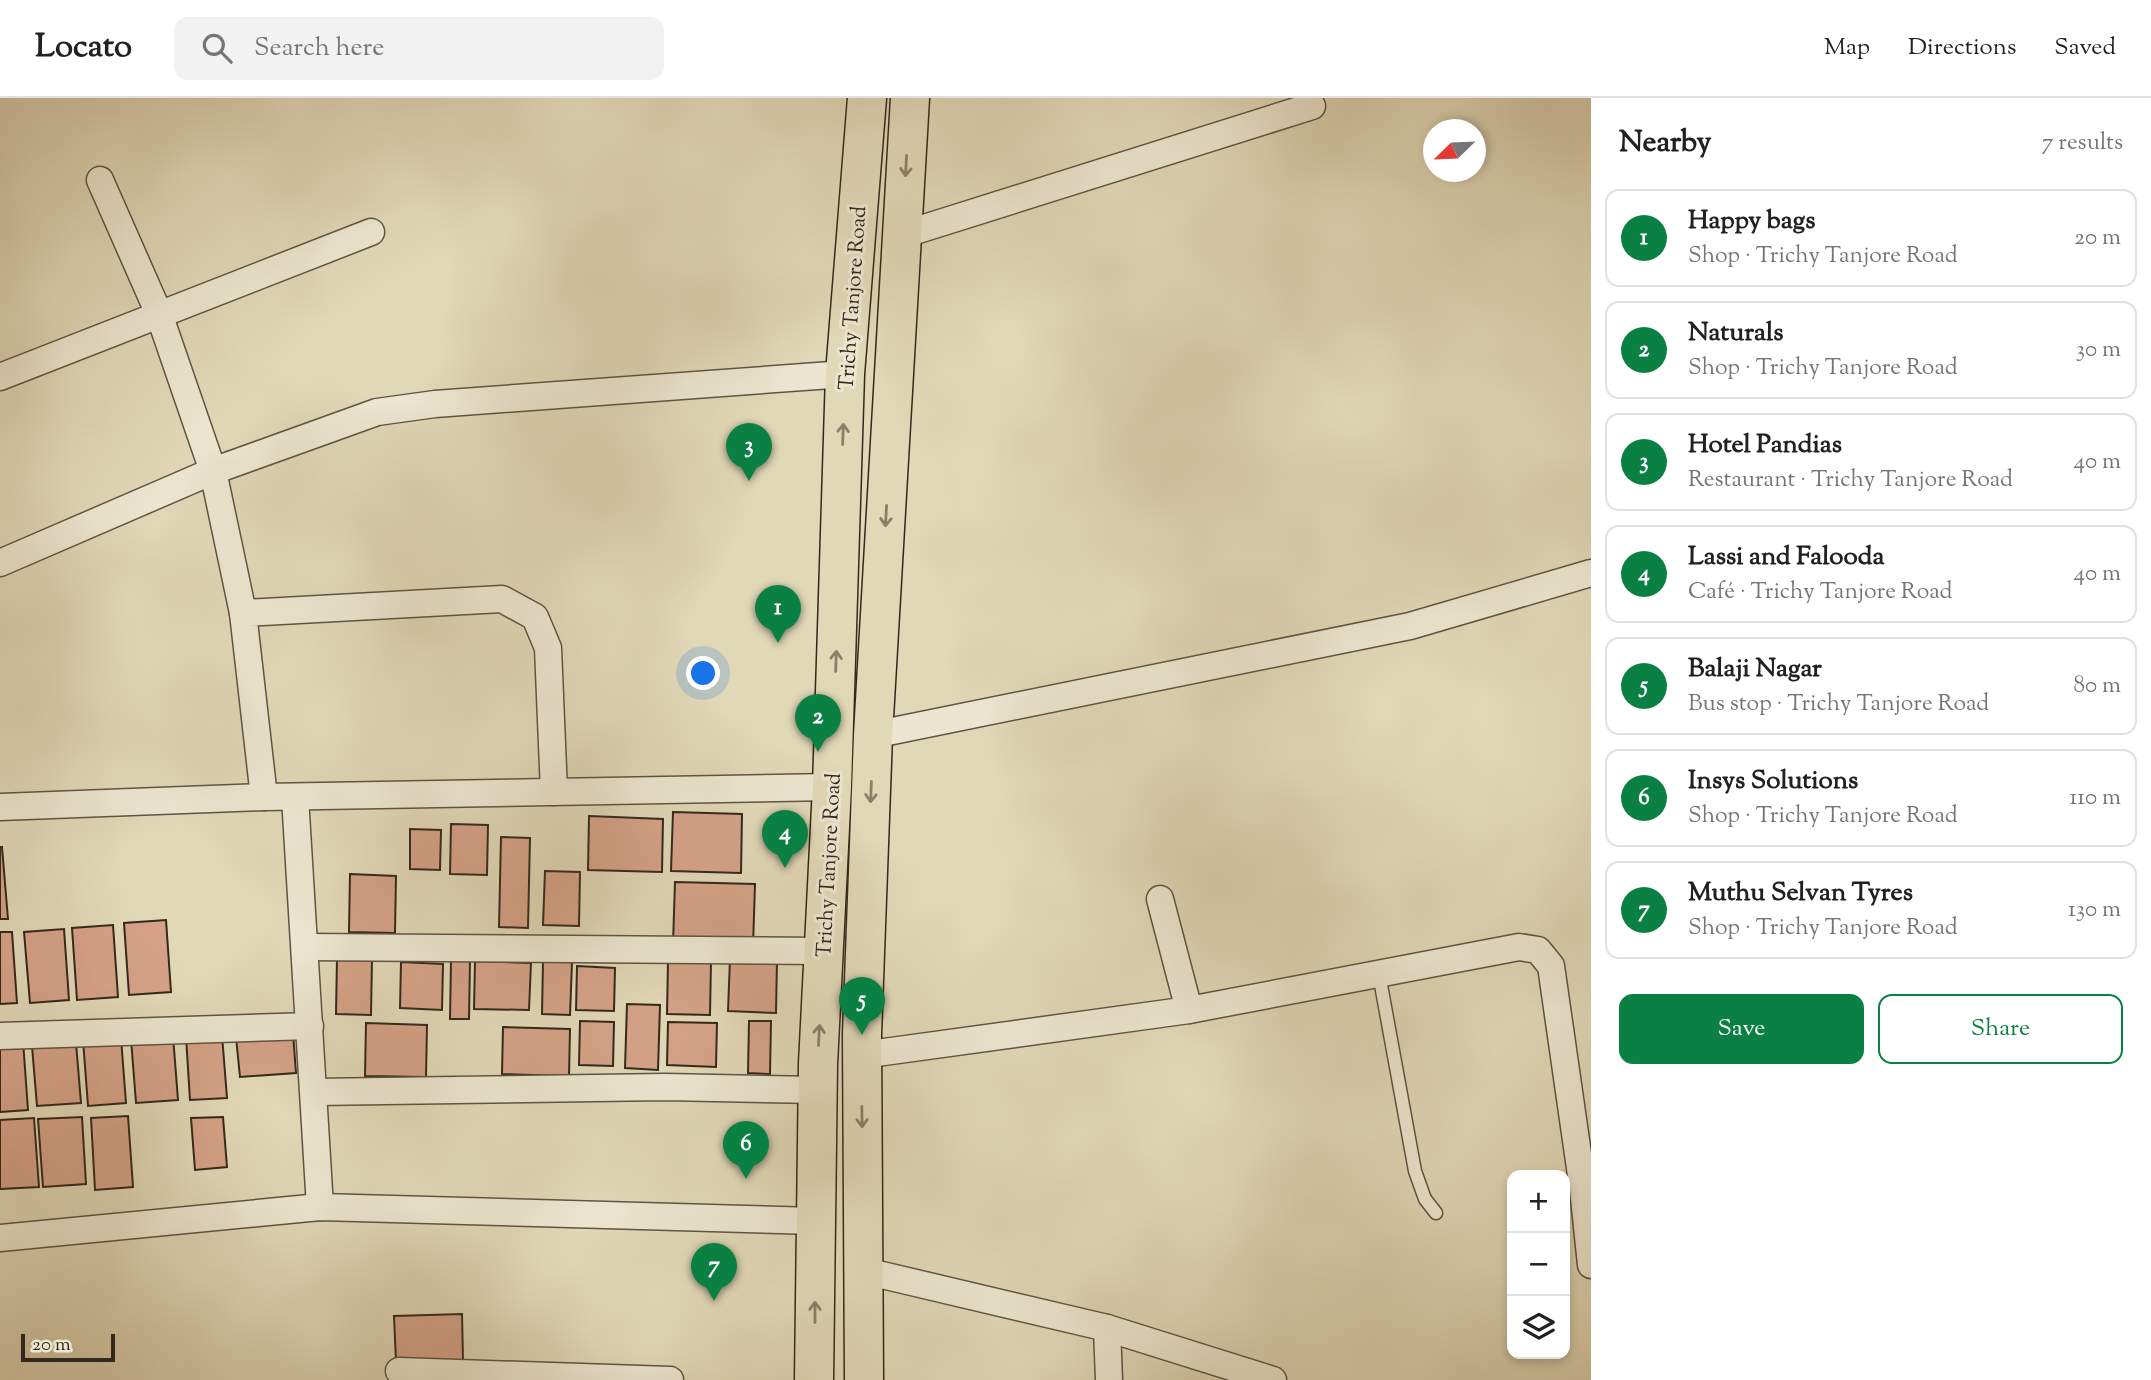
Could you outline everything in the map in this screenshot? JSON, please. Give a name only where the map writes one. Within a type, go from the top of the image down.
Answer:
[{"type":"highway","name":"Trichy Tanjore Road","points":[[814,1380],[817,1090],[832,787],[845,374],[867,98]]},
{"type":"highway","name":"Trichy Tanjore Road","points":[[864,1380],[862,1055],[873,735],[910,98]]},
{"type":"street","points":[[902,235],[1312,106]]},
{"type":"street","points":[[100,180],[159,314],[213,471],[243,613],[264,797]]},
{"type":"street","points":[[0,377],[371,232]]},
{"type":"street","points":[[0,563],[213,471],[377,412],[435,404],[845,374]]},
{"type":"street","points":[[873,735],[1410,626],[1591,573]]},
{"type":"street","points":[[243,613],[502,599],[535,617],[548,648],[554,792]]},
{"type":"street","points":[[0,807],[264,797],[832,787]]},
{"type":"street","points":[[295,797],[320,1207]]},
{"type":"street","points":[[1160,899],[1189,1010]]},
{"type":"street","points":[[306,947],[823,951]]},
{"type":"street","points":[[862,1055],[1189,1010],[1519,947],[1538,950],[1551,967],[1583,1189],[1591,1265]]},
{"type":"street","points":[[0,1036],[310,1026]]},
{"type":"street","points":[[314,1092],[665,1087],[817,1090]]},
{"type":"street","points":[[0,1238],[320,1207],[816,1220]]},
{"type":"street","points":[[865,1271],[1107,1328],[1273,1380]]},
{"type":"street","points":[[1107,1328],[1109,1380]]},
{"type":"street","points":[[398,1371],[670,1380]]},
{"type":"lane","points":[[1379,974],[1415,1171],[1425,1199],[1436,1213]]},
{"type":"building","points":[[673,812],[742,814],[741,873],[671,871]]},
{"type":"building","points":[[589,816],[663,819],[662,872],[588,870]]},
{"type":"building","points":[[451,824],[488,825],[487,875],[450,874]]},
{"type":"building","points":[[410,829],[441,830],[440,870],[410,869]]},
{"type":"building","points":[[501,837],[530,838],[528,928],[499,927]]},
{"type":"building","points":[[2,847],[8,919],[0,919]]},
{"type":"building","points":[[545,871],[580,872],[579,926],[543,925]]},
{"type":"building","points":[[350,874],[396,876],[395,933],[349,932]]},
{"type":"building","points":[[675,882],[755,884],[753,946],[673,944]]},
{"type":"building","points":[[166,920],[171,992],[129,995],[124,923]]},
{"type":"building","points":[[113,925],[118,997],[77,1000],[72,928]]},
{"type":"building","points":[[64,929],[69,1000],[30,1003],[24,932]]},
{"type":"building","points":[[0,932],[12,932],[17,1003],[0,1004]]},
{"type":"building","points":[[337,958],[372,958],[371,1015],[336,1014]]},
{"type":"building","points":[[730,959],[777,960],[776,1013],[728,1011]]},
{"type":"building","points":[[451,960],[470,961],[469,1019],[450,1019]]},
{"type":"building","points":[[475,961],[531,963],[529,1010],[474,1009]]},
{"type":"building","points":[[543,961],[572,962],[570,1015],[542,1014]]},
{"type":"building","points":[[668,961],[711,962],[710,1015],[667,1014]]},
{"type":"building","points":[[401,962],[443,964],[442,1010],[400,1008]]},
{"type":"building","points":[[577,966],[615,968],[614,1011],[576,1010]]},
{"type":"building","points":[[627,1004],[660,1005],[658,1070],[625,1068]]},
{"type":"building","points":[[580,1021],[614,1022],[613,1066],[579,1065]]},
{"type":"building","points":[[749,1021],[771,1021],[770,1074],[748,1073]]},
{"type":"building","points":[[668,1022],[717,1023],[716,1067],[667,1065]]},
{"type":"building","points":[[366,1023],[427,1025],[426,1077],[365,1076]]},
{"type":"building","points":[[503,1027],[570,1029],[569,1076],[502,1074]]},
{"type":"building","points":[[293,1033],[296,1073],[240,1077],[236,1037]]},
{"type":"building","points":[[222,1035],[227,1098],[190,1100],[186,1037]]},
{"type":"building","points":[[173,1036],[178,1100],[136,1103],[131,1039]]},
{"type":"building","points":[[121,1038],[126,1103],[88,1106],[83,1040]]},
{"type":"building","points":[[23,1041],[28,1110],[0,1112],[0,1043]]},
{"type":"building","points":[[76,1043],[81,1103],[37,1106],[32,1046]]},
{"type":"building","points":[[128,1116],[133,1187],[95,1190],[91,1118]]},
{"type":"building","points":[[82,1117],[86,1184],[43,1187],[38,1119]]},
{"type":"building","points":[[223,1117],[227,1167],[195,1170],[191,1118]]},
{"type":"building","points":[[34,1118],[39,1187],[0,1189],[0,1120]]},
{"type":"building","points":[[462,1314],[463,1360],[396,1362],[394,1316]]},
{"type":"place","name":"Hotel Pandias","points":[[749,481]]},
{"type":"place","name":"Happy bags","points":[[778,643]]},
{"type":"place","name":"Naturals","points":[[818,752]]},
{"type":"place","name":"Lassi and Falooda","points":[[785,868]]},
{"type":"place","name":"Balaji Nagar","points":[[862,1035]]},
{"type":"place","name":"Insys Solutions","points":[[746,1179]]},
{"type":"place","name":"Muthu Selvan Tyres","points":[[714,1301]]}]
